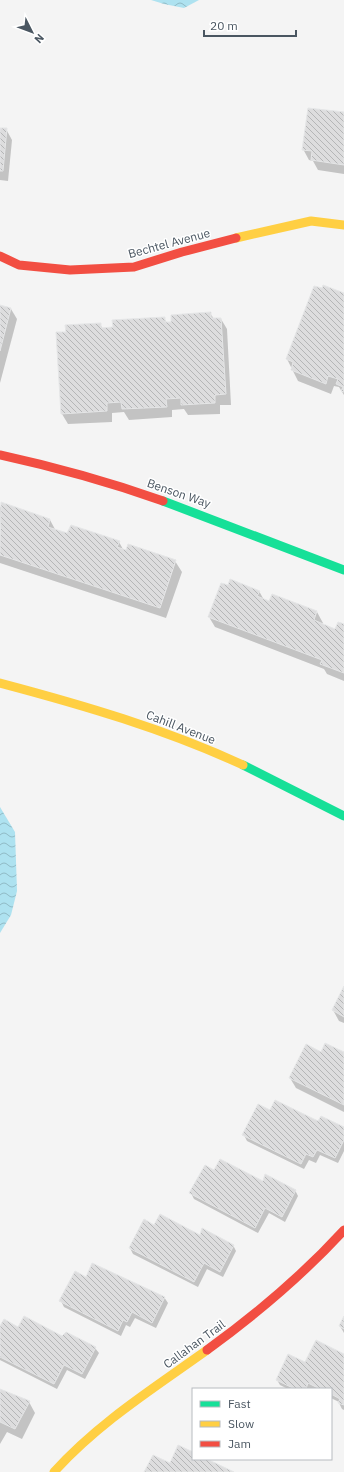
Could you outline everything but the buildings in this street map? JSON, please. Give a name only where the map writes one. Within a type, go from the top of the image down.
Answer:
[{"type":"street","name":"Bechtel Avenue","points":[[0,256],[19,265],[70,270],[134,267],[182,252],[262,231],[311,221],[344,225]]},
{"type":"street","name":"Benson Way","points":[[0,455],[36,462],[115,484],[204,515],[344,570]]},
{"type":"street","name":"Cahill Avenue","points":[[0,683],[80,704],[167,733],[254,770],[344,816]]},
{"type":"street","name":"Callahan Trail","points":[[54,1472],[67,1456],[97,1430],[285,1290],[321,1256],[344,1230]]},
{"type":"water","points":[[151,0],[199,0],[184,8]]},
{"type":"water","points":[[0,807],[15,832],[17,891],[11,915],[0,933]]},
{"type":"traffic: fast","points":[[163,501],[344,570]]},
{"type":"traffic: fast","points":[[243,765],[344,816]]},
{"type":"traffic: slow","points":[[236,238],[311,221],[344,225]]},
{"type":"traffic: slow","points":[[0,683],[62,700],[154,729],[243,765]]},
{"type":"traffic: slow","points":[[54,1472],[71,1454],[108,1422],[147,1392],[207,1350]]},
{"type":"traffic: jam","points":[[0,256],[19,265],[70,270],[134,267],[182,252],[236,238]]},
{"type":"traffic: jam","points":[[0,455],[82,475],[163,501]]},
{"type":"traffic: jam","points":[[207,1350],[278,1294],[312,1263],[344,1230]]}]
